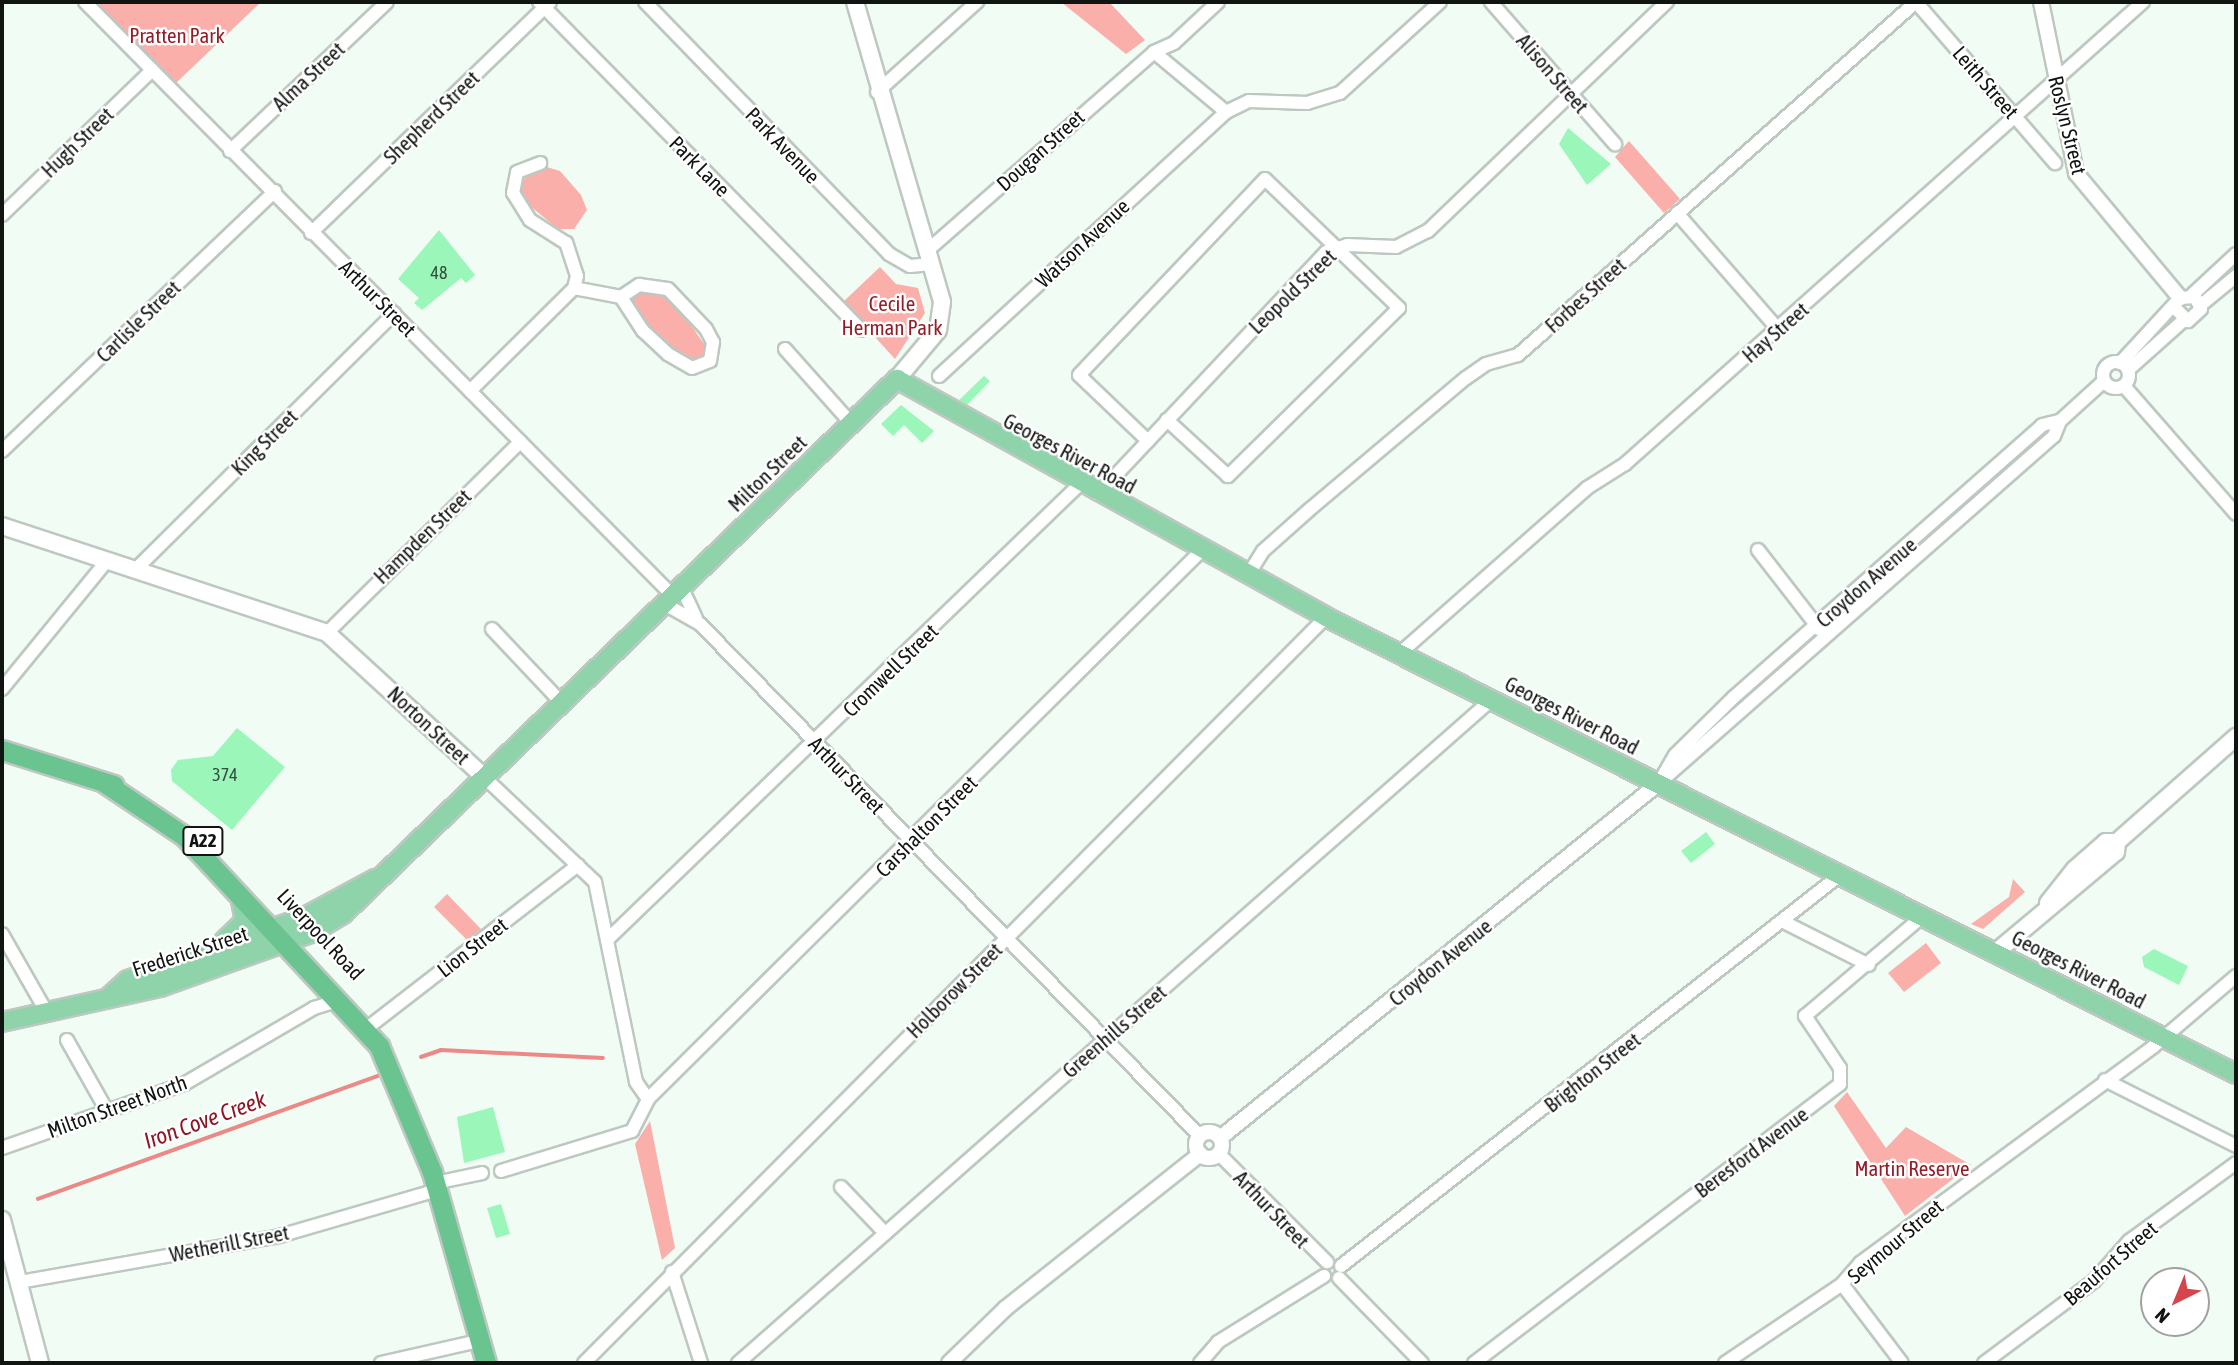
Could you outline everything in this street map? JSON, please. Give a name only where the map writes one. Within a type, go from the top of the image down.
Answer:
[{"type":"highway","name":"Liverpool Road","points":[[2,750],[149,798],[179,820],[370,1026],[397,1081],[435,1182],[486,1363]]},
{"type":"highway","name":"Liverpool Road","points":[[104,783],[168,821],[240,895],[283,934],[340,1000],[370,1026]]},
{"type":"main road","name":"Milton Street","points":[[283,934],[375,879],[897,379],[942,318],[930,257],[877,92],[855,2]]},
{"type":"main road","name":"Georges River Road","points":[[897,379],[1098,494],[1326,617],[2236,1074]]},
{"type":"main road","name":"Norton Street","points":[[2,526],[105,563],[134,570],[327,634],[484,776]]},
{"type":"main road","points":[[1996,953],[2049,903],[2075,869],[2106,842],[2117,842],[2236,737]]},
{"type":"main road","points":[[210,952],[243,926],[240,895]]},
{"type":"main road","name":"Frederick Street","points":[[109,997],[128,980],[210,952],[283,934]]},
{"type":"main road","name":"Frederick Street","points":[[2,1022],[160,987],[283,934]]},
{"type":"main road","points":[[2,1220],[40,1363]]},
{"type":"street","name":"Arthur Street","points":[[85,2],[230,150],[275,191],[311,233],[672,595],[1200,1136]]},
{"type":"street","name":"Alma Street","points":[[230,150],[387,2]]},
{"type":"street","name":"Park Avenue","points":[[645,2],[889,254],[910,266],[930,257]]},
{"type":"street","points":[[877,92],[977,2]]},
{"type":"street","name":"Dougan Street","points":[[930,257],[1154,52],[1174,43],[1217,2]]},
{"type":"street","points":[[1154,52],[1226,112],[1249,101],[1307,103],[1340,93],[1440,2]]},
{"type":"street","name":"Alison Street","points":[[1491,2],[1615,144]]},
{"type":"street","name":"Leopold Street","points":[[1098,494],[1334,246],[1396,247],[1428,231],[1572,96],[1667,2]]},
{"type":"street","name":"Leith Street","points":[[1916,2],[2056,163]]},
{"type":"street","name":"Forbes Street","points":[[1248,575],[1263,551],[1450,390],[1486,363],[1518,355],[1916,2]]},
{"type":"street","name":"Roslyn Street","points":[[2041,2],[2056,80],[2081,182],[2187,302]]},
{"type":"street","name":"Hay Street","points":[[1399,654],[1779,329],[2143,2]]},
{"type":"street","name":"Shepherd Street","points":[[311,233],[544,4]]},
{"type":"street","name":"Park Lane","points":[[544,4],[861,330]]},
{"type":"street","name":"Hugh Street","points":[[2,215],[152,70]]},
{"type":"street","name":"Watson Avenue","points":[[939,376],[1226,112]]},
{"type":"street","points":[[470,391],[574,288],[577,276],[566,243],[530,220],[513,193],[517,172],[540,163]]},
{"type":"street","points":[[1148,441],[1079,375],[1259,181],[1334,246],[1399,308],[1228,476],[1167,420]]},
{"type":"street","name":"Carlisle Street","points":[[2,451],[275,191]]},
{"type":"street","points":[[1677,213],[1779,329]]},
{"type":"street","points":[[2124,386],[2124,366],[2236,254]]},
{"type":"street","points":[[2187,302],[2235,281],[2222,267]]},
{"type":"street","points":[[574,288],[621,297],[639,285],[668,289],[706,329],[713,342],[710,361],[692,368],[668,354],[643,331],[621,297]]},
{"type":"street","points":[[2184,320],[2187,302]]},
{"type":"street","points":[[2124,366],[2184,320],[2198,316],[2187,302]]},
{"type":"street","name":"King Street","points":[[134,570],[394,314]]},
{"type":"street","points":[[785,349],[852,423]]},
{"type":"street","name":"Croydon Avenue","points":[[1220,1138],[1658,784],[1675,755],[1963,505],[2054,436],[2060,421],[2104,381],[2106,367],[2124,366]]},
{"type":"street","points":[[2104,381],[2124,386],[2236,514]]},
{"type":"street","name":"Hampden Street","points":[[327,634],[520,442]]},
{"type":"street","name":"Cromwell Street","points":[[607,940],[1080,484]]},
{"type":"street","name":"Carshalton Street","points":[[648,1099],[912,841],[1202,550]]},
{"type":"street","points":[[1758,550],[1821,631]]},
{"type":"street","points":[[2,689],[105,563]]},
{"type":"street","name":"Arthur Street","points":[[672,595],[700,624]]},
{"type":"street","name":"Holborow Street","points":[[584,1363],[1326,617]]},
{"type":"street","points":[[492,629],[561,702]]},
{"type":"street","name":"Greenhills Street","points":[[738,1363],[1491,700]]},
{"type":"street","name":"Norton Street","points":[[484,776],[597,886],[636,1082],[648,1099]]},
{"type":"street","name":"Lion Street","points":[[370,1026],[578,865]]},
{"type":"street","name":"Brighton Street","points":[[1340,1272],[1840,875]]},
{"type":"street","name":"Beresford Avenue","points":[[1474,1363],[1840,1084],[1840,1068],[1805,1016],[1869,965],[1923,916]]},
{"type":"street","points":[[1784,922],[1869,965]]},
{"type":"street","points":[[2,934],[46,1011]]},
{"type":"street","name":"Seymour Street","points":[[1725,1363],[1842,1284],[1860,1263],[2105,1080],[2236,976]]},
{"type":"street","name":"Milton Street North","points":[[2,1148],[184,1084],[314,1008],[340,1000]]},
{"type":"street","points":[[67,1040],[107,1111]]},
{"type":"street","points":[[2105,1080],[2236,1146]]},
{"type":"street","points":[[501,1171],[641,1123],[648,1099]]},
{"type":"street","points":[[949,1363],[1006,1308],[1200,1154],[1219,1154],[1220,1138],[1200,1136],[1200,1154]]},
{"type":"street","name":"Arthur Street","points":[[1219,1154],[1327,1262]]},
{"type":"street","name":"Beaufort Street","points":[[1984,1363],[2094,1281],[2129,1241],[2236,1163]]},
{"type":"street","name":"Wetherill Street","points":[[19,1282],[279,1236],[435,1182],[482,1173]]},
{"type":"street","points":[[841,1187],[885,1233]]},
{"type":"street","points":[[1324,1276],[1327,1262],[1340,1272],[1422,1363]]},
{"type":"street","points":[[672,1272],[701,1363]]},
{"type":"street","points":[[1200,1363],[1218,1342],[1324,1276],[1340,1272]]},
{"type":"street","points":[[1842,1284],[1902,1363]]},
{"type":"street","points":[[381,1363],[479,1341]]},
{"type":"green space","name":"Pratten Park","points":[[96,2],[261,2],[176,83]]},
{"type":"green space","points":[[1061,2],[1109,2],[1145,40],[1126,54]]},
{"type":"green space","points":[[1629,141],[1680,199],[1664,213],[1615,157]]},
{"type":"green space","points":[[537,164],[560,171],[581,195],[587,210],[574,229],[558,229],[524,201],[519,185]]},
{"type":"green space","name":"Cecile Herman Park","points":[[880,267],[896,284],[918,288],[925,313],[895,359],[843,302]]},
{"type":"green space","points":[[638,291],[659,293],[678,307],[707,348],[700,359],[685,361],[645,328],[630,300]]},
{"type":"green space","points":[[2013,879],[2025,892],[1983,929],[1971,924],[2009,897]]},
{"type":"green space","points":[[447,894],[481,929],[467,940],[434,907]]},
{"type":"green space","points":[[1926,943],[1941,963],[1904,992],[1888,973]]},
{"type":"green space","name":"Martin Reserve","points":[[1847,1092],[1886,1148],[1906,1127],[1971,1165],[1905,1216],[1834,1106]]},
{"type":"green space","points":[[650,1121],[675,1248],[662,1260],[635,1144]]},
{"type":"building","points":[[1568,128],[1611,164],[1587,185],[1559,144]]},
{"type":"building","points":[[439,230],[475,275],[466,283],[461,278],[422,310],[414,303],[419,298],[398,279]]},
{"type":"building","points":[[984,376],[990,381],[967,405],[959,400]]},
{"type":"building","points":[[901,405],[934,431],[922,443],[904,425],[893,436],[881,424]]},
{"type":"building","points":[[237,728],[285,767],[232,830],[172,781],[171,770],[178,760],[213,756]]},
{"type":"building","points":[[1706,832],[1715,844],[1691,863],[1681,851]]},
{"type":"building","points":[[2154,949],[2188,966],[2179,985],[2144,967],[2142,957]]},
{"type":"building","points":[[493,1107],[505,1152],[464,1163],[457,1117]]},
{"type":"building","points":[[501,1204],[510,1234],[496,1238],[487,1208]]},
{"type":"waterway","name":"Iron Cove Creek","points":[[421,1057],[441,1050],[603,1058]]},
{"type":"waterway","name":"Iron Cove Creek","points":[[38,1199],[383,1074]]}]
